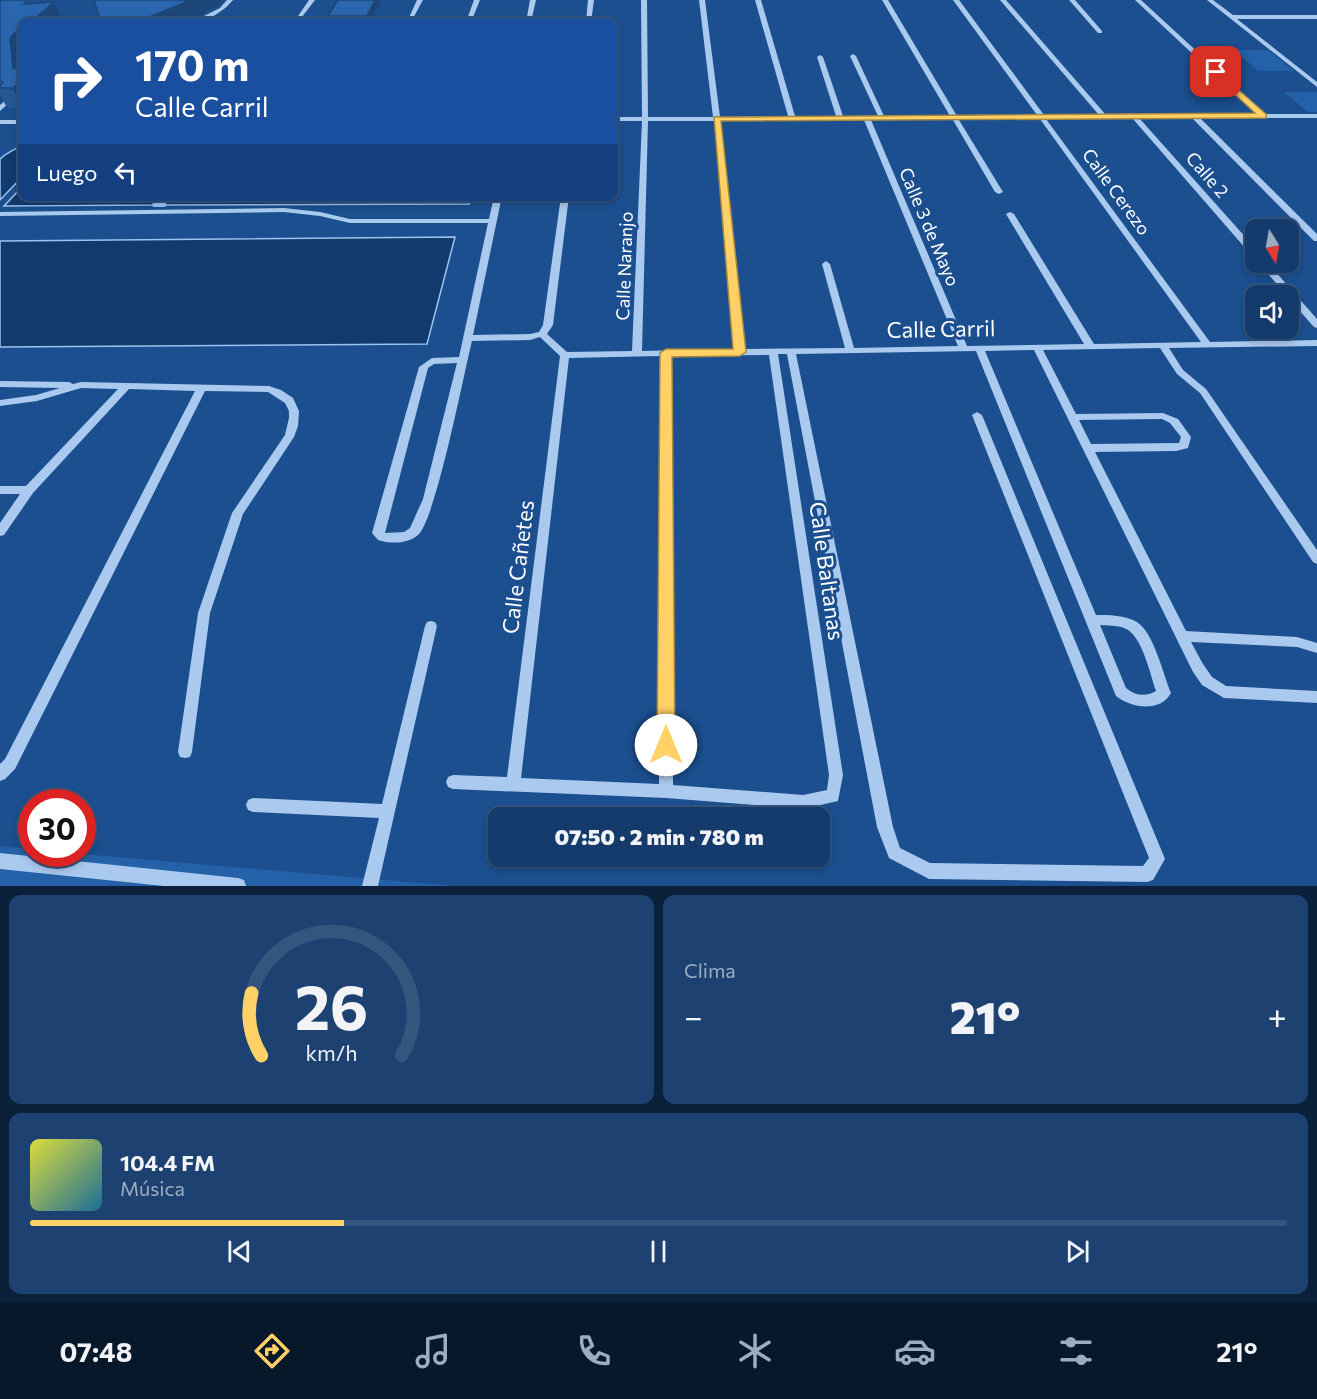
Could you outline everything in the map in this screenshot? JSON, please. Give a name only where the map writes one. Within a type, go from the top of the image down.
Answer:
[{"type":"street","points":[[203,18],[222,9],[230,0]]},
{"type":"street","points":[[299,18],[312,0]]},
{"type":"street","points":[[411,18],[420,0]]},
{"type":"street","points":[[470,18],[477,0]]},
{"type":"street","points":[[529,18],[533,0]]},
{"type":"street","points":[[589,18],[591,0]]},
{"type":"street","name":"Calle Naranjo","points":[[637,354],[645,119],[644,0]]},
{"type":"street","points":[[702,0],[717,118],[740,352]]},
{"type":"street","points":[[758,0],[792,118]]},
{"type":"street","points":[[885,0],[999,192]]},
{"type":"street","name":"Calle Cerezo","points":[[956,0],[1208,345]]},
{"type":"street","points":[[1003,0],[1104,117]]},
{"type":"street","points":[[1072,0],[1100,32]]},
{"type":"street","points":[[1138,0],[1263,116]]},
{"type":"street","points":[[1209,0],[1315,83]]},
{"type":"street","points":[[1231,17],[1317,17]]},
{"type":"street","points":[[1307,17],[1317,25]]},
{"type":"street","points":[[853,56],[882,118]]},
{"type":"street","points":[[820,57],[840,118]]},
{"type":"street","points":[[0,109],[7,102]]},
{"type":"street","points":[[1194,116],[1317,239]]},
{"type":"street","points":[[618,119],[1317,116]]},
{"type":"street","name":"Calle 2","points":[[1134,117],[1245,243]]},
{"type":"street","name":"Calle 3 de Mayo","points":[[867,118],[964,349]]},
{"type":"street","points":[[0,122],[18,122]]},
{"type":"street","points":[[461,360],[432,360],[424,367],[378,533],[382,537],[407,536],[415,531],[429,499],[468,338],[497,201]]},
{"type":"street","points":[[468,338],[530,337],[542,334],[548,325],[564,201]]},
{"type":"street","points":[[0,214],[284,210],[350,220],[492,221]]},
{"type":"street","points":[[1010,214],[1091,346]]},
{"type":"street","points":[[826,264],[850,350]]},
{"type":"street","points":[[1272,273],[1317,325]]},
{"type":"street","points":[[542,334],[565,355]]},
{"type":"street","name":"Calle Carril","points":[[565,355],[1317,343]]},
{"type":"street","points":[[1162,345],[1180,372],[1203,391],[1317,559]]},
{"type":"street","points":[[1037,347],[1207,681],[1224,692],[1317,697]]},
{"type":"street","points":[[979,348],[1121,692],[1138,702],[1155,700],[1164,693],[1143,639],[1135,628],[1121,622],[1092,620]]},
{"type":"street","points":[[791,351],[885,827],[894,853],[929,871],[1147,874],[1157,859],[977,415]]},
{"type":"street","name":"Calle Baltanas","points":[[666,791],[803,802],[833,796],[836,775],[773,352]]},
{"type":"street","points":[[453,782],[666,791],[666,353]]},
{"type":"street","name":"Calle Cañetes","points":[[513,784],[565,355]]},
{"type":"street","points":[[0,384],[269,389],[284,394],[293,405],[295,420],[290,435],[238,513],[204,613],[185,752]]},
{"type":"street","points":[[0,403],[37,398],[81,385]]},
{"type":"street","points":[[0,532],[29,490],[126,386]]},
{"type":"street","points":[[0,774],[10,764],[202,387]]},
{"type":"street","points":[[1074,417],[1163,416],[1174,421],[1186,437],[1184,445],[1176,447],[1089,448]]},
{"type":"street","points":[[0,490],[29,490]]},
{"type":"street","points":[[370,886],[431,626]]},
{"type":"street","points":[[1183,636],[1297,642],[1317,648]]},
{"type":"street","points":[[253,805],[388,811]]},
{"type":"street","points":[[0,861],[211,885],[238,886]]},
{"type":"shaded area","points":[[1234,50],[1268,50],[1294,71],[1258,71]]},
{"type":"shaded area","points":[[1284,92],[1317,92],[1317,112],[1308,112]]},
{"type":"shaded area","points":[[17,148],[18,181],[0,200],[0,159]]},
{"type":"shaded area","points":[[18,191],[18,201],[158,201],[154,205],[4,206]]},
{"type":"shaded area","points":[[167,201],[470,201],[469,204],[164,205]]},
{"type":"shaded area","points":[[455,237],[427,344],[0,347],[0,241]]},
{"type":"shaded area","points":[[0,846],[18,848],[18,867],[96,867],[96,855],[455,886],[0,886]]},
{"type":"building","points":[[0,0],[28,0],[24,4],[54,2],[36,18],[18,18],[18,30],[10,38],[13,69],[18,67],[18,83],[13,88],[0,88],[3,82],[0,81]]},
{"type":"building","points":[[94,0],[186,0],[184,3],[147,18],[100,18]]},
{"type":"building","points":[[338,0],[375,0],[367,16],[328,16]]},
{"type":"waterway","points":[[154,205],[164,205]]},
{"type":"route","points":[[666,745],[666,353],[740,352],[717,118],[1263,116],[1216,72]]}]
